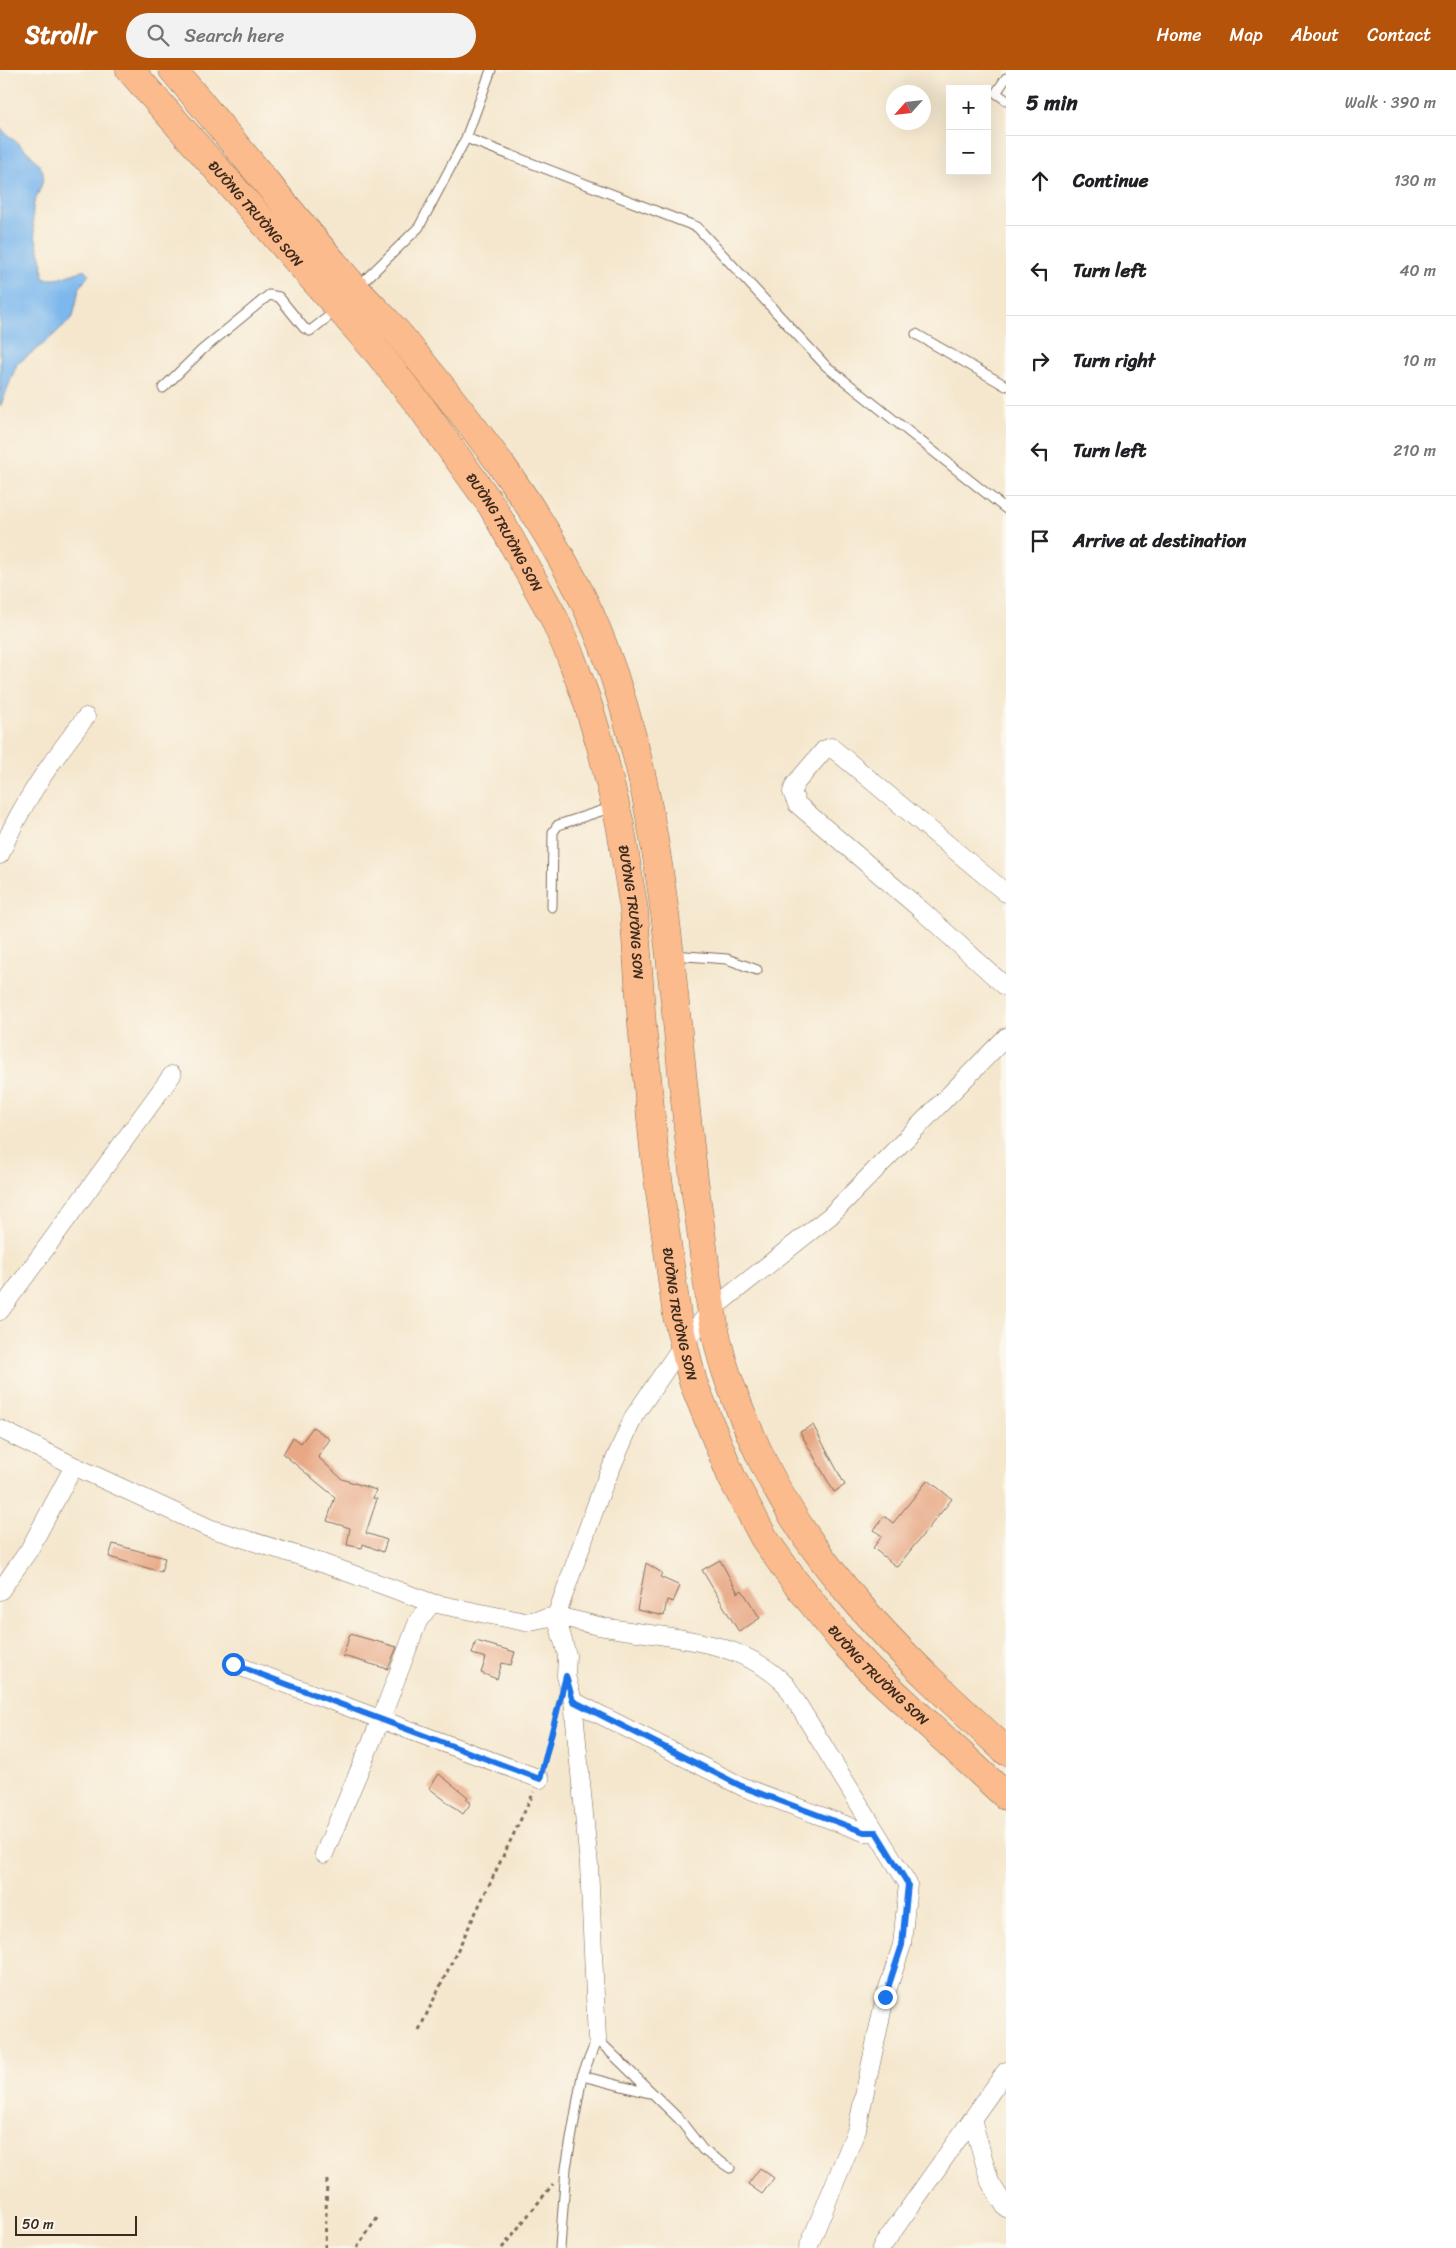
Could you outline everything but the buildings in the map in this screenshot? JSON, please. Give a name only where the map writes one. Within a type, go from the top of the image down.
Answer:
[{"type":"highway","name":"ĐƯỜNG TRƯỜNG SƠN","points":[[130,70],[348,299],[398,333],[496,459],[547,533],[584,601],[606,652],[634,746],[652,825],[670,955],[689,1145],[711,1310],[726,1371],[760,1454],[810,1543],[872,1621],[1006,1751]]},
{"type":"highway","name":"ĐƯỜNG TRƯỜNG SƠN","points":[[174,70],[348,299],[397,377],[492,506],[532,575],[572,658],[601,746],[616,806],[634,910],[654,1149],[677,1316],[693,1382],[732,1478],[764,1538],[792,1578],[840,1638],[872,1671],[1006,1796]]},
{"type":"street","points":[[0,856],[10,830],[57,754],[86,717]]},
{"type":"street","points":[[1006,893],[831,747],[824,750],[796,784],[792,792],[797,804],[920,909],[1006,986]]},
{"type":"street","points":[[597,2040],[589,1865],[573,1701],[566,1676],[567,1655],[556,1616],[602,1489],[634,1416],[684,1343],[711,1310],[830,1216],[1006,1037]]},
{"type":"street","points":[[0,1311],[172,1075]]},
{"type":"street","points":[[0,1429],[74,1466],[209,1528],[319,1562],[432,1603],[525,1622],[556,1616],[604,1627],[698,1640],[743,1656],[777,1675],[786,1685],[908,1884],[902,1945],[885,1997],[858,2129],[808,2248]]},
{"type":"street","points":[[0,1592],[29,1550],[74,1466]]},
{"type":"street","points":[[324,1854],[381,1719],[418,1621],[432,1603]]},
{"type":"street","points":[[233,1664],[540,1779]]},
{"type":"street","points":[[573,1701],[743,1787],[864,1832],[876,1832]]},
{"type":"street","points":[[881,2248],[1006,2071]]},
{"type":"street","points":[[972,2119],[990,2182],[1006,2208]]},
{"type":"lane","points":[[163,388],[202,350],[269,295],[279,297],[304,328],[310,331],[348,299],[419,227],[466,138],[491,70]]},
{"type":"lane","points":[[1006,78],[996,93],[1006,100]]},
{"type":"lane","points":[[466,138],[697,227],[826,366],[1006,509]]},
{"type":"lane","points":[[916,334],[1005,383]]},
{"type":"lane","points":[[552,908],[554,832],[558,825],[616,806]]},
{"type":"lane","points":[[670,955],[727,959],[757,970]]},
{"type":"lane","points":[[560,2248],[566,2168],[582,2076],[597,2040],[679,2119],[703,2150],[730,2168]]},
{"type":"lane","points":[[582,2076],[650,2093]]},
{"type":"path","points":[[419,2030],[540,1779],[566,1676]]},
{"type":"path","points":[[502,2248],[566,2168]]},
{"type":"path","points":[[325,2248],[327,2180]]},
{"type":"path","points":[[357,2248],[377,2218]]},
{"type":"water","points":[[0,128],[36,160],[43,172],[43,181],[34,204],[33,222],[43,263],[44,279],[57,279],[85,270],[89,274],[79,289],[73,317],[46,342],[17,364],[0,407]]},
{"type":"route","points":[[233,1664],[540,1779],[566,1676],[573,1701],[743,1787],[864,1832],[876,1832],[908,1884],[902,1945],[885,1997]]}]
